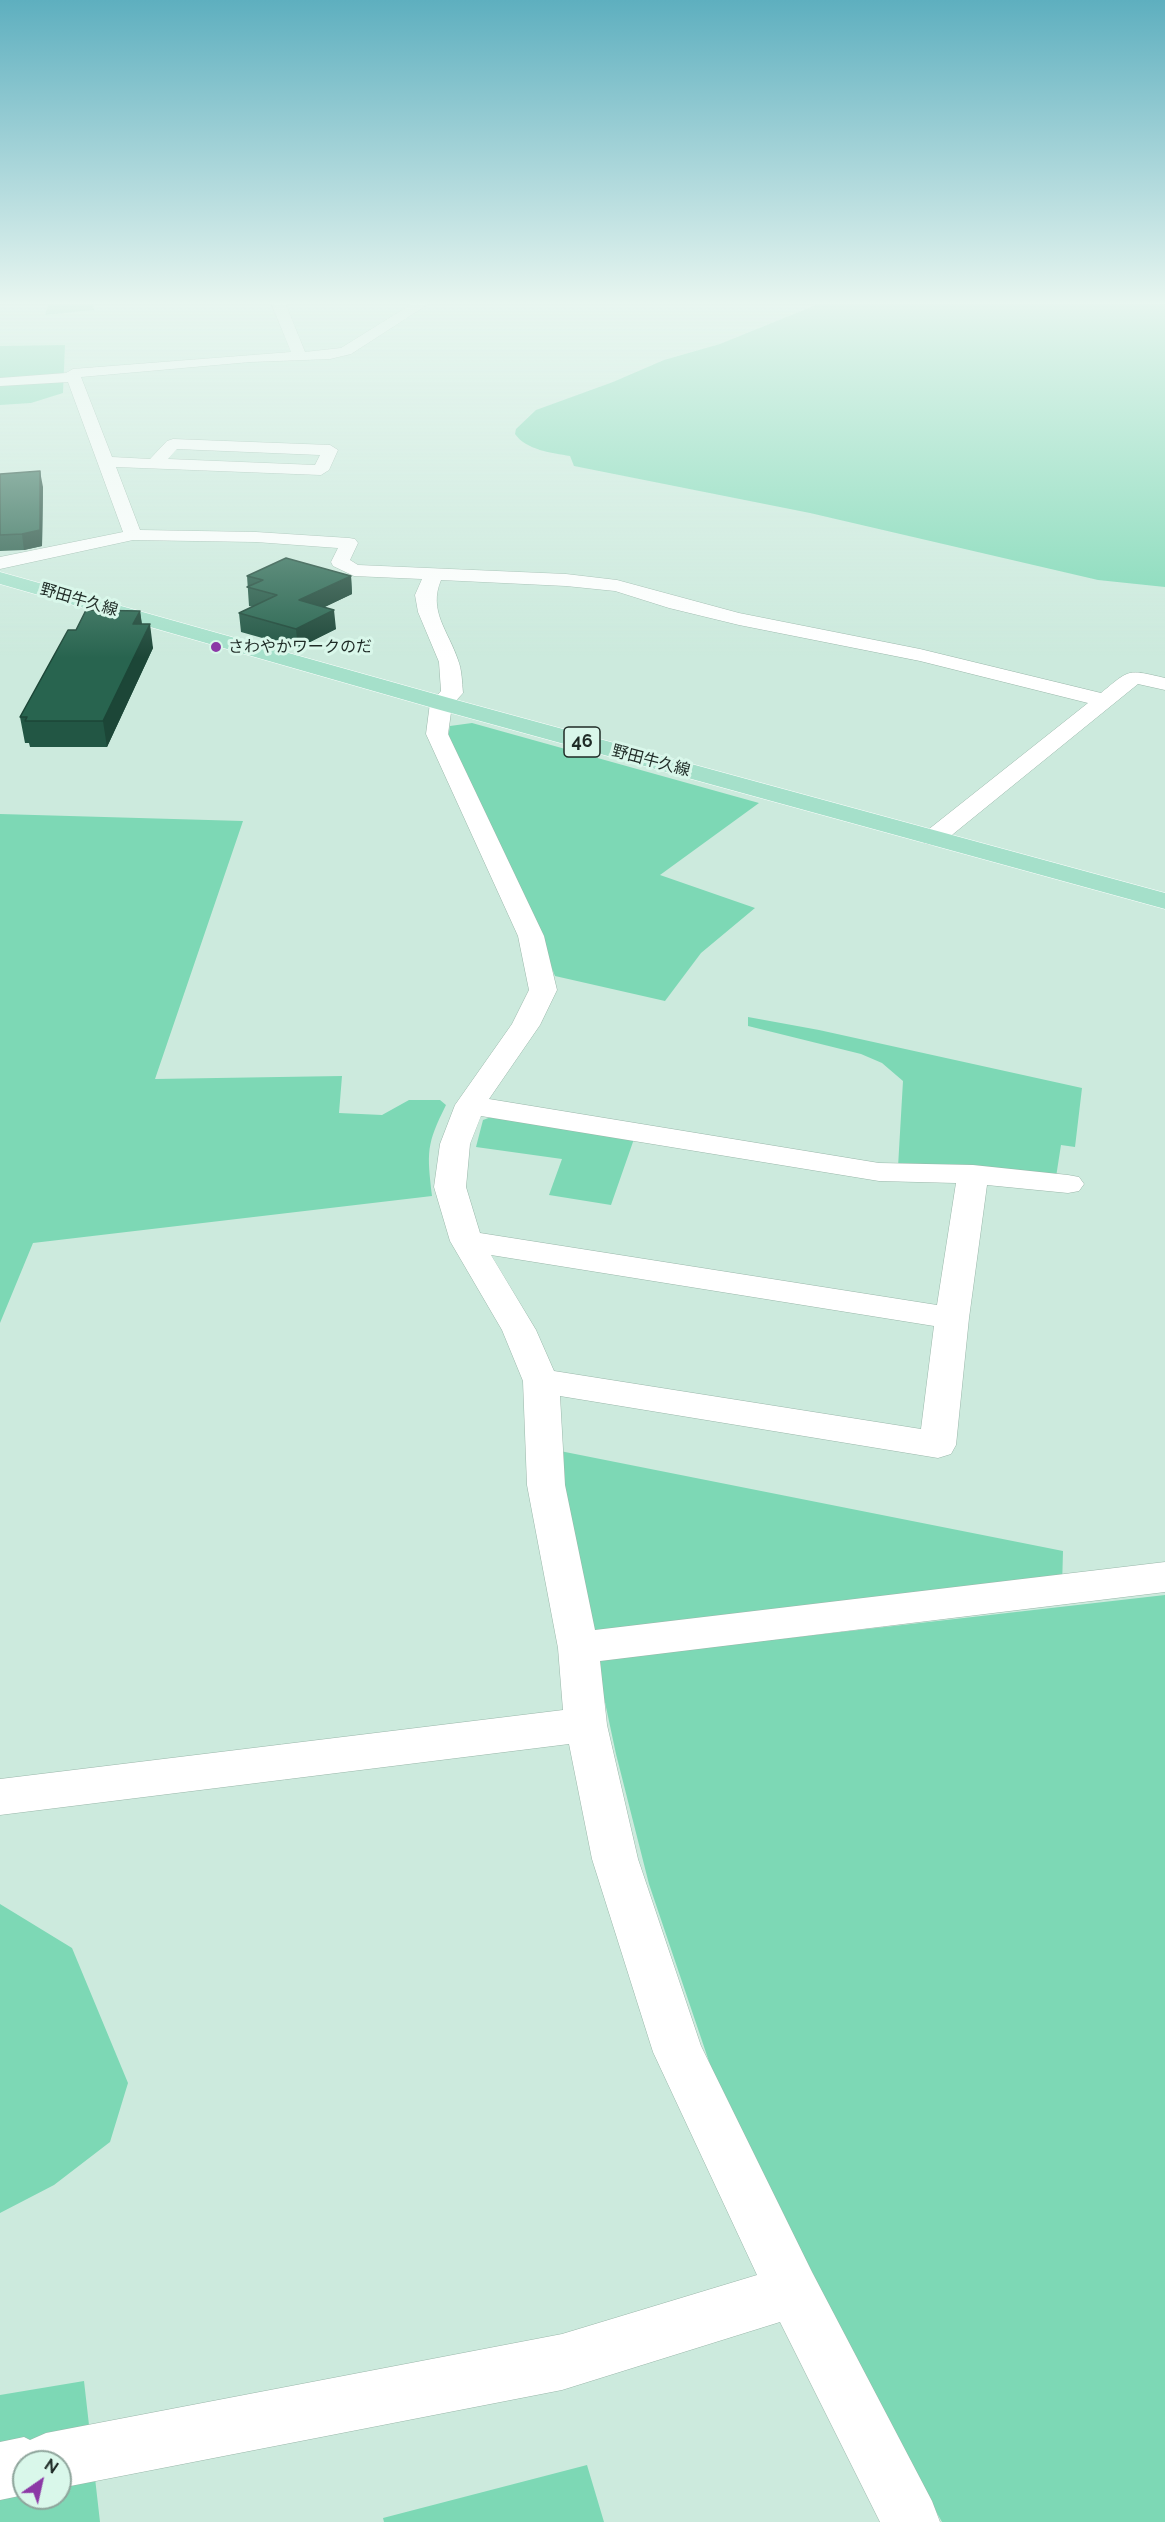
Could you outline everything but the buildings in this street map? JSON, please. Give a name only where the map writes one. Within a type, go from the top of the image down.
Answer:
[{"type":"main road","name":"野田牛久線","points":[[0,578],[441,703],[1165,901]]},
{"type":"street","points":[[90,423],[133,535]]},
{"type":"street","points":[[104,462],[154,464],[321,470],[330,450],[173,444],[154,464]]},
{"type":"street","points":[[0,563],[133,535],[256,537],[349,543],[340,562],[354,570],[566,580],[617,586],[676,604],[739,619],[920,655],[1106,701]]},
{"type":"street","points":[[434,574],[425,595],[428,612],[449,662],[452,693],[441,703],[437,734],[531,936],[543,990],[526,1025],[470,1105],[455,1144],[450,1187],[466,1241],[519,1330],[541,1381],[546,1485],[578,1648],[586,1725],[615,1859],[678,2052],[793,2291],[911,2522]]},
{"type":"street","points":[[933,838],[1134,677],[1165,684]]},
{"type":"street","points":[[470,1105],[879,1172],[973,1174],[1068,1184]]},
{"type":"street","points":[[541,1381],[938,1446],[952,1318],[973,1174]]},
{"type":"street","points":[[466,1241],[952,1318]]},
{"type":"street","points":[[578,1648],[1165,1577]]},
{"type":"street","points":[[0,1797],[586,1725]]},
{"type":"street","points":[[72,2457],[561,2362],[793,2291]]},
{"type":"green space","points":[[523,423],[1165,423],[1165,587],[1098,580],[810,513],[574,466],[570,456],[548,452],[526,444],[515,434],[516,429]]},
{"type":"green space","points":[[472,723],[759,803],[660,875],[755,908],[701,953],[665,1001],[555,976],[537,930],[448,738],[450,726]]},
{"type":"green space","points":[[0,814],[243,821],[155,1079],[342,1076],[339,1113],[382,1115],[409,1100],[440,1100],[446,1105],[431,1140],[429,1169],[432,1196],[33,1243],[0,1323]]},
{"type":"green space","points":[[748,1017],[819,1030],[1082,1088],[1075,1147],[1061,1145],[1056,1177],[898,1167],[903,1081],[882,1063],[861,1054],[748,1026]]},
{"type":"green space","points":[[494,1116],[634,1139],[611,1205],[549,1195],[562,1159],[476,1147],[483,1120]]},
{"type":"green space","points":[[555,1450],[1063,1551],[1062,1587],[592,1643]]},
{"type":"green space","points":[[1165,1595],[1165,2522],[942,2522],[883,2418],[721,2097],[649,1884],[616,1754],[596,1660]]},
{"type":"green space","points":[[0,1904],[72,1948],[128,2083],[110,2142],[54,2185],[0,2213]]},
{"type":"green space","points":[[84,2381],[100,2522],[0,2522],[0,2395]]},
{"type":"green space","points":[[587,2465],[604,2522],[384,2522],[383,2518]]},
{"type":"place","name":"さわやかワークのだ","points":[[216,647]]}]
